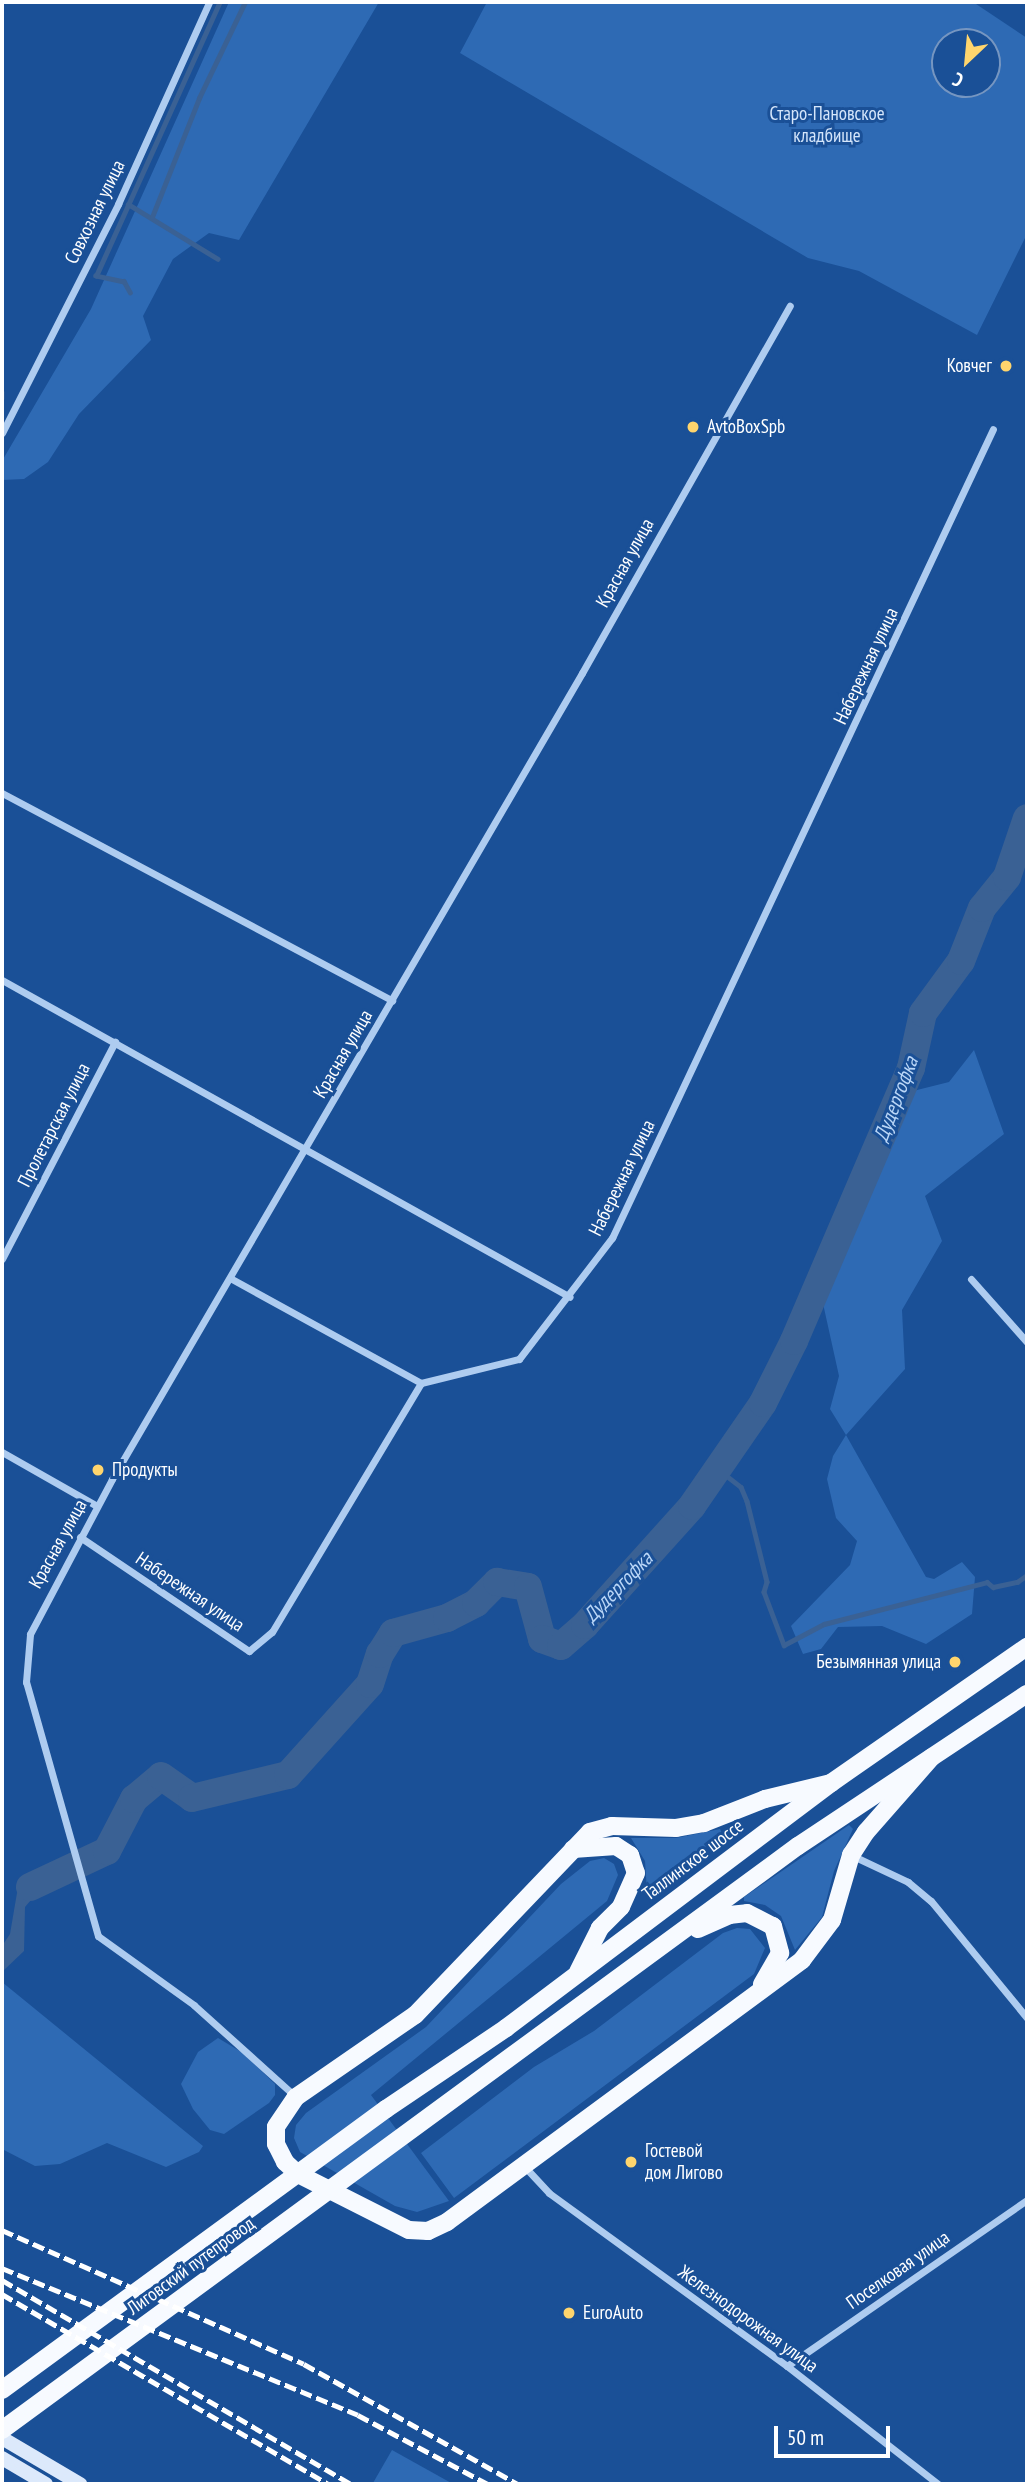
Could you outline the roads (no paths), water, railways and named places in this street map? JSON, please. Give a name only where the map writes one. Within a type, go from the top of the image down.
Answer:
[{"type":"main road","name":"Таллинское шоссе","points":[[386,2109],[577,1975],[831,1783],[1027,1647]]},
{"type":"main road","points":[[660,1948],[798,1846],[1027,1694]]},
{"type":"main road","points":[[831,1783],[765,1799],[704,1823],[676,1828],[612,1826],[590,1832],[415,2015],[296,2097],[276,2127],[276,2144],[285,2162],[298,2174],[409,2230],[428,2231],[447,2222],[818,1944],[832,1920],[851,1855],[881,1813],[932,1757]]},
{"type":"main road","points":[[572,1849],[616,1846],[630,1855],[635,1873],[621,1907],[600,1928],[577,1975]]},
{"type":"main road","points":[[660,1948],[729,1914],[760,1916],[773,1926],[780,1953],[752,1996]]},
{"type":"main road","name":"Лиговский путепровод","points":[[2,2430],[660,1948]]},
{"type":"main road","name":"Лиговский путепровод","points":[[2,2390],[386,2109]]},
{"type":"main road","points":[[2,2438],[80,2484]]},
{"type":"main road","points":[[2,2458],[46,2484]]},
{"type":"street","name":"Совхозная улица","points":[[2,433],[118,204],[209,2]]},
{"type":"street","name":"Красная улица","points":[[296,2097],[194,2005],[112,1949],[98,1936],[26,1682],[26,1658],[40,1609],[97,1506],[306,1151],[790,306]]},
{"type":"street","name":"Набережная улица","points":[[80,1537],[249,1651],[272,1632],[421,1383],[519,1359],[570,1297],[612,1238],[993,429]]},
{"type":"street","points":[[2,793],[392,1000]]},
{"type":"street","points":[[2,980],[570,1297]]},
{"type":"street","name":"Пролетарская улица","points":[[2,1259],[114,1042]]},
{"type":"street","points":[[230,1278],[421,1383]]},
{"type":"street","points":[[971,1279],[1027,1342]]},
{"type":"street","points":[[2,1452],[97,1506]]},
{"type":"street","points":[[851,1855],[908,1882],[932,1901],[1027,2018]]},
{"type":"street","name":"Железнодорожная улица","points":[[524,2166],[537,2183],[786,2365],[938,2484]]},
{"type":"street","name":"Поселковая улица","points":[[786,2365],[1027,2200]]},
{"type":"waterway","points":[[130,293],[124,282],[96,276],[220,2]]},
{"type":"waterway","points":[[152,217],[199,98],[245,2]]},
{"type":"waterway","points":[[128,204],[218,259]]},
{"type":"waterway","points":[[2,392],[2,398]]},
{"type":"waterway","name":"Дудергофка","points":[[30,1887],[107,1851],[134,1799],[161,1776],[192,1798],[288,1775],[370,1684],[380,1654],[393,1633],[447,1618],[476,1603],[497,1582],[528,1587],[542,1639],[561,1646],[585,1625],[692,1506],[763,1403],[794,1341],[911,1068],[923,1013],[961,961],[982,908],[1007,877],[1027,818]]},
{"type":"waterway","points":[[718,1469],[741,1487],[747,1501],[767,1582],[764,1592],[784,1645],[824,1624],[987,1582],[993,1587],[1017,1582],[1027,1575]]},
{"type":"railway","points":[[2,2230],[304,2364],[518,2484]]},
{"type":"railway","points":[[2,2268],[358,2415],[488,2484]]},
{"type":"railway","points":[[2,2280],[351,2484]]},
{"type":"railway","points":[[2,2294],[328,2484]]},
{"type":"place","name":"Ковчег","points":[[1006,366]]},
{"type":"place","name":"AvtoBoxSpb","points":[[693,427]]},
{"type":"place","name":"Продукты","points":[[98,1470]]},
{"type":"place","name":"Безымянная улица","points":[[955,1662]]},
{"type":"place","name":"Гостевой дом Лигово","points":[[631,2162]]},
{"type":"place","name":"EuroAuto","points":[[569,2313]]},
{"type":"park label","name":"Старо-Пановское кладбище","points":[[827,125]]}]
